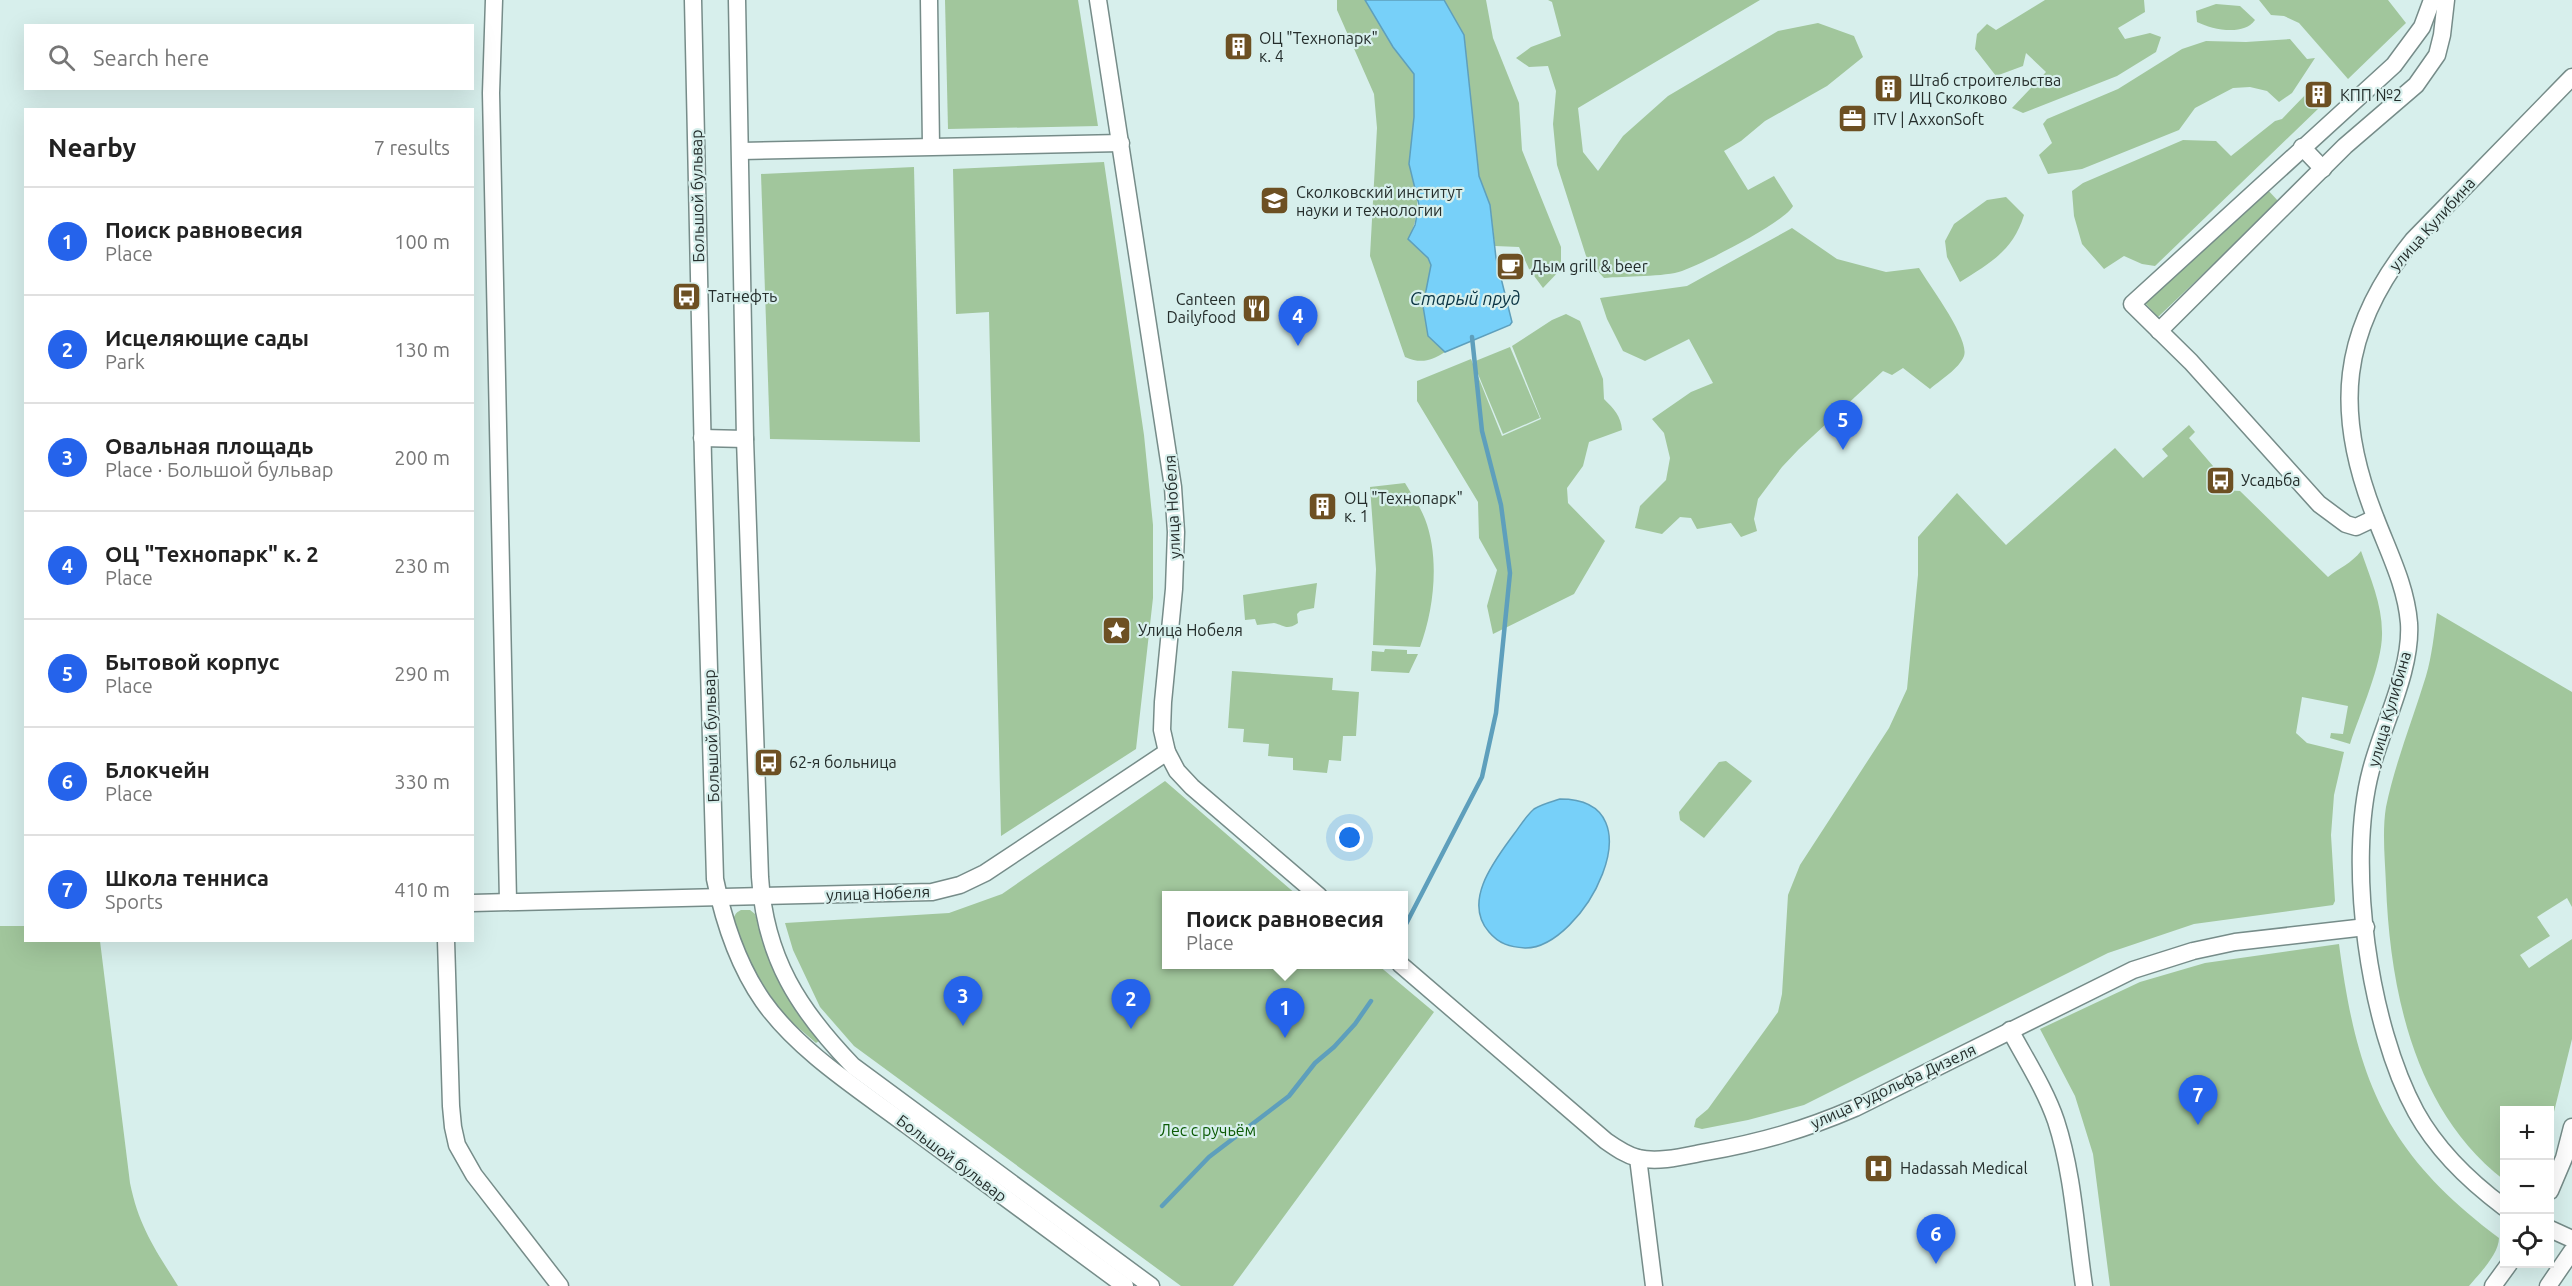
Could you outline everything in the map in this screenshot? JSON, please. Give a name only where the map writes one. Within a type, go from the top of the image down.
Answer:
[{"type":"street","points":[[494,0],[492,40],[508,901]]},
{"type":"street","name":"Большой бульвар","points":[[693,0],[702,438],[715,879],[731,941],[764,1002],[787,1029],[833,1070],[1125,1286]]},
{"type":"street","name":"Большой бульвар","points":[[737,0],[746,439],[762,896],[768,935],[776,958],[790,985],[824,1035],[853,1066],[1151,1286]]},
{"type":"street","points":[[929,0],[932,146]]},
{"type":"street","name":"улица Нобеля","points":[[474,903],[932,892],[960,885],[1011,856],[1167,752],[1162,729],[1163,702],[1174,589],[1176,532],[1167,440],[1098,0]]},
{"type":"street","points":[[2375,518],[2356,527],[2346,524],[2319,504],[2191,362],[2132,304],[2394,65],[2421,27],[2432,0]]},
{"type":"street","points":[[2159,331],[2363,130],[2416,85],[2437,55],[2446,0]]},
{"type":"street","name":"улица Кулибина","points":[[2500,1203],[2456,1166],[2416,1113],[2385,1038],[2375,994],[2366,927],[2361,831],[2371,770],[2399,682],[2409,637],[2405,598],[2399,575],[2362,483],[2350,426],[2350,372],[2364,318],[2391,268],[2413,240],[2572,76]]},
{"type":"street","points":[[2343,110],[2363,130]]},
{"type":"street","points":[[741,151],[1121,143]]},
{"type":"street","points":[[2302,147],[2323,169]]},
{"type":"street","points":[[702,438],[746,439]]},
{"type":"street","points":[[1167,752],[1177,771],[1192,787],[1313,891]]},
{"type":"street","name":"улица Рудольфа Дизеля","points":[[1406,969],[1606,1141],[1620,1151],[1651,1160],[1687,1156],[1766,1141],[1814,1126],[1855,1108],[2100,985],[2133,970],[2172,957],[2235,942],[2366,927]]},
{"type":"street","points":[[446,942],[451,1106],[458,1145],[474,1175],[560,1286]]},
{"type":"street","points":[[2010,1030],[2043,1091],[2056,1121],[2071,1193],[2084,1286]]},
{"type":"street","points":[[2554,1182],[2564,1158],[2572,1127]]},
{"type":"street","points":[[1638,1158],[1654,1286]]},
{"type":"street","points":[[2554,1231],[2572,1239]]},
{"type":"street","points":[[2548,1286],[2572,1251]]},
{"type":"street","points":[[2493,1286],[2506,1268]]},
{"type":"green space","points":[[945,0],[1078,0],[1098,126],[948,129]]},
{"type":"green space","points":[[1337,0],[1365,0],[1393,47],[1415,74],[1417,209],[1409,239],[1428,258],[1431,265],[1423,306],[1428,336],[1445,352],[1435,358],[1421,361],[1405,357],[1370,256],[1377,128],[1374,94],[1337,10]]},
{"type":"green space","points":[[1444,0],[1486,0],[1493,38],[1519,103],[1522,150],[1561,247],[1561,269],[1543,288],[1529,269],[1519,247],[1495,246],[1490,205],[1479,176],[1464,35]]},
{"type":"green space","points":[[1548,0],[1760,0],[1578,108],[1583,152],[1598,171],[1623,136],[1668,96],[1778,31],[1818,23],[1854,36],[1863,57],[1827,86],[1765,121],[1741,141],[1724,151],[1748,190],[1774,176],[1793,206],[1787,213],[1742,242],[1682,271],[1604,278],[1587,259],[1557,165],[1553,124],[1556,91],[1548,66],[1529,67],[1516,58],[1531,47],[1561,36],[1552,2]]},
{"type":"green space","points":[[2045,0],[2144,0],[2145,12],[2118,28],[2125,39],[2150,33],[2161,37],[2156,52],[2117,76],[2023,113],[2012,108],[2046,72],[2026,53],[2023,66],[1996,76],[1975,49],[1977,34],[1987,24],[1996,30]]},
{"type":"green space","points":[[2259,0],[2388,0],[2406,23],[2348,79],[2299,23],[2284,16],[2271,15]]},
{"type":"green space","points":[[2216,4],[2240,6],[2255,20],[2250,25],[2236,30],[2219,29],[2197,22],[2196,11]]},
{"type":"green space","points":[[2290,39],[2307,59],[2315,58],[2292,93],[2279,102],[2267,91],[2250,87],[2233,88],[2195,108],[2179,130],[2082,169],[2048,174],[2039,155],[2052,143],[2043,124],[2047,119],[2118,89],[2182,49],[2206,41],[2246,42]]},
{"type":"green space","points":[[2309,91],[2320,107],[2155,266],[2142,264],[2124,256],[2104,269],[2082,244],[2074,216],[2072,191],[2083,183],[2183,140],[2216,141],[2231,156],[2275,121],[2282,119]]},
{"type":"green space","points":[[1104,162],[1144,435],[1153,525],[1153,598],[1136,749],[1001,836],[989,312],[956,314],[953,169]]},
{"type":"green space","points":[[914,167],[920,442],[770,439],[761,174]]},
{"type":"green space","points":[[2266,188],[2279,202],[2158,317],[2145,303]]},
{"type":"green space","points":[[2006,197],[2024,215],[2014,238],[1999,255],[1960,282],[1947,257],[1945,241],[1954,224],[1987,200]]},
{"type":"green space","points":[[1792,228],[1837,259],[1886,272],[1919,268],[1948,312],[1961,337],[1964,348],[1962,361],[1930,389],[1903,368],[1892,375],[1883,371],[1782,467],[1758,499],[1754,519],[1757,531],[1741,537],[1731,523],[1697,529],[1691,518],[1680,517],[1662,534],[1635,528],[1640,506],[1666,480],[1670,458],[1664,433],[1652,419],[1691,392],[1713,383],[1689,339],[1645,361],[1623,351],[1607,319],[1600,298],[1687,286]]},
{"type":"green space","points":[[1566,314],[1580,321],[1603,379],[1604,399],[1616,413],[1622,430],[1589,442],[1583,466],[1567,488],[1568,503],[1605,541],[1574,594],[1493,634],[1487,606],[1497,570],[1479,538],[1478,502],[1417,401],[1417,381],[1471,359],[1502,436],[1541,419],[1512,346],[1552,320]]},
{"type":"green space","points":[[1510,347],[1540,418],[1503,434],[1473,362]]},
{"type":"green space","points":[[2189,425],[2195,432],[2189,438],[2213,466],[2213,478],[2223,490],[2240,491],[2328,577],[2350,562],[2361,551],[2375,591],[2382,632],[2379,658],[2350,744],[2330,738],[2331,733],[2343,734],[2348,706],[2302,697],[2296,733],[2307,743],[2344,752],[2334,795],[2331,835],[2335,901],[2333,905],[2194,924],[2108,953],[1804,1105],[1748,1120],[1702,1129],[1694,1127],[1696,1119],[1708,1109],[1778,1012],[1782,994],[1788,895],[1800,865],[1889,728],[1907,689],[1918,575],[1918,537],[1957,493],[2006,545],[2115,448],[2143,478],[2168,456],[2162,449]]},
{"type":"green space","points":[[1405,483],[1425,519],[1433,550],[1432,600],[1429,616],[1420,647],[1373,645],[1376,569],[1370,487]]},
{"type":"green space","points":[[1317,583],[1314,608],[1300,611],[1297,614],[1298,623],[1291,627],[1274,623],[1257,625],[1255,619],[1245,620],[1243,595]]},
{"type":"green space","points":[[2437,613],[2572,692],[2572,907],[2567,898],[2537,917],[2550,936],[2520,955],[2529,968],[2572,939],[2572,1039],[2554,1112],[2554,1106],[2500,1106],[2500,1176],[2474,1152],[2449,1120],[2429,1085],[2413,1047],[2394,967],[2384,846],[2386,807],[2433,645]]},
{"type":"green space","points":[[1385,649],[1407,650],[1407,654],[1418,654],[1409,673],[1371,671],[1372,651],[1384,652]]},
{"type":"green space","points":[[1232,671],[1333,678],[1332,690],[1359,692],[1356,736],[1343,736],[1341,761],[1329,760],[1327,773],[1293,770],[1293,758],[1268,756],[1269,744],[1243,742],[1244,729],[1228,728]]},
{"type":"green space","points":[[1726,761],[1752,781],[1704,838],[1680,820],[1679,812],[1719,762]]},
{"type":"green space","name":"Лес с ручьём","points":[[1165,781],[1292,891],[1162,891],[1162,969],[1383,969],[1434,1012],[1233,1286],[1181,1286],[854,1046],[820,1007],[793,950],[785,923],[949,913],[1002,894]]},
{"type":"green space","points":[[741,910],[750,910],[755,914],[769,959],[782,988],[797,1013],[819,1041],[816,1043],[785,1015],[752,967],[734,926],[734,917]]},
{"type":"green space","points":[[0,926],[24,926],[24,942],[100,942],[130,1183],[143,1225],[178,1286],[0,1286]]},
{"type":"green space","points":[[2339,944],[2346,993],[2356,1036],[2368,1075],[2383,1111],[2403,1144],[2429,1176],[2460,1207],[2499,1238],[2492,1257],[2469,1286],[2110,1286],[2093,1154],[2075,1096],[2040,1029],[2140,982],[2205,963]]},
{"type":"water","name":"Старый пруд","points":[[1365,0],[1444,0],[1464,35],[1479,176],[1490,205],[1496,258],[1512,322],[1510,325],[1445,352],[1428,336],[1423,306],[1431,265],[1428,258],[1408,239],[1415,225],[1419,205],[1409,164],[1414,117],[1414,74],[1393,47]]},
{"type":"water","points":[[1560,799],[1590,805],[1606,822],[1609,846],[1602,874],[1588,901],[1569,925],[1547,942],[1525,948],[1505,944],[1489,932],[1482,920],[1479,907],[1484,881],[1498,856],[1531,812]]},
{"type":"waterway","points":[[1408,920],[1482,777],[1496,713],[1510,573],[1501,505],[1482,431],[1472,337]]},
{"type":"waterway","points":[[1162,1206],[1209,1157],[1289,1096],[1315,1063],[1334,1047],[1355,1024],[1371,1001]]},
{"type":"place","name":"ОЦ \"Технопарк\" к. 4","points":[[1238,47]]},
{"type":"place","name":"Штаб строительства ИЦ Сколково","points":[[1888,89]]},
{"type":"place","name":"КПП №2","points":[[2319,95]]},
{"type":"place","name":"ITV | AxxonSoft","points":[[1852,119]]},
{"type":"place","name":"Сколковский институт науки и технологии","points":[[1275,201]]},
{"type":"place","name":"Дым grill & beer","points":[[1510,266]]},
{"type":"place","name":"Татнефть","points":[[687,296]]},
{"type":"place","name":"Canteen Dailyfood","points":[[1257,308]]},
{"type":"place","name":"ОЦ \"Технопарк\" к. 2","points":[[1298,346]]},
{"type":"place","name":"Бытовой корпус","points":[[1843,450]]},
{"type":"place","name":"Усадьба","points":[[2220,480]]},
{"type":"place","name":"ОЦ \"Технопарк\" к. 1","points":[[1323,507]]},
{"type":"place","name":"Улица Нобеля","points":[[1117,630]]},
{"type":"place","name":"62-я больница","points":[[768,762]]},
{"type":"place","name":"Овальная площадь","points":[[963,1026]]},
{"type":"place","name":"Исцеляющие сады","points":[[1131,1029]]},
{"type":"place","name":"Поиск равновесия","points":[[1285,1038]]},
{"type":"place","name":"Школа тенниса","points":[[2198,1125]]},
{"type":"place","name":"Hadassah Medical","points":[[1879,1168]]},
{"type":"place","name":"Блокчейн","points":[[1936,1264]]}]
